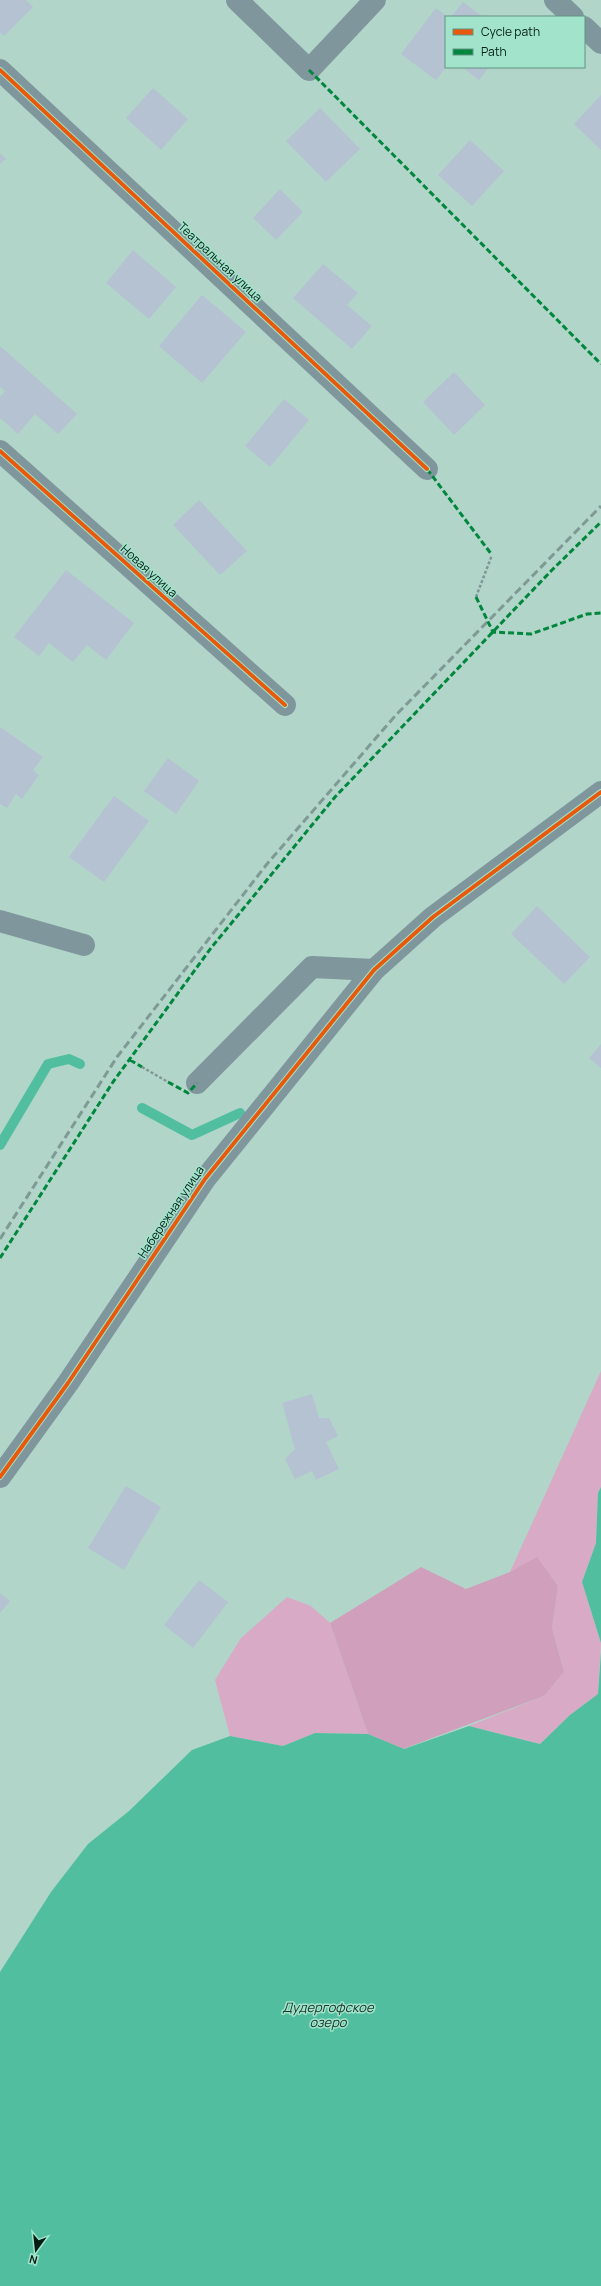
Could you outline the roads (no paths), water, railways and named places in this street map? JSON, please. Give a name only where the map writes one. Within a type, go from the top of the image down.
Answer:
[{"type":"street","points":[[237,0],[309,70],[375,0]]},
{"type":"street","points":[[555,0],[572,16]]},
{"type":"street","points":[[585,28],[601,43]]},
{"type":"street","name":"Театральная улица","points":[[0,70],[427,469]]},
{"type":"street","name":"Новая улица","points":[[0,451],[285,705]]},
{"type":"street","name":"Набережная улица","points":[[0,1477],[68,1383],[205,1179],[374,970],[433,917],[601,792]]},
{"type":"street","points":[[0,921],[84,945]]},
{"type":"street","points":[[197,1083],[312,967],[374,970]]},
{"type":"water","points":[[601,1487],[601,1643],[582,1582],[596,1543],[598,1493]]},
{"type":"water","name":"Дудергофское озеро","points":[[601,1652],[601,2286],[0,2286],[0,1972],[51,1892],[88,1844],[129,1811],[192,1750],[230,1736],[283,1746],[315,1733],[368,1734],[404,1749],[469,1726],[540,1744],[570,1715],[598,1694]]},
{"type":"waterway","points":[[0,1145],[48,1064],[69,1059],[80,1064]]},
{"type":"waterway","points":[[142,1108],[192,1135],[240,1113]]},
{"type":"railway","points":[[0,1239],[117,1057],[267,864],[395,716],[601,506]]}]
